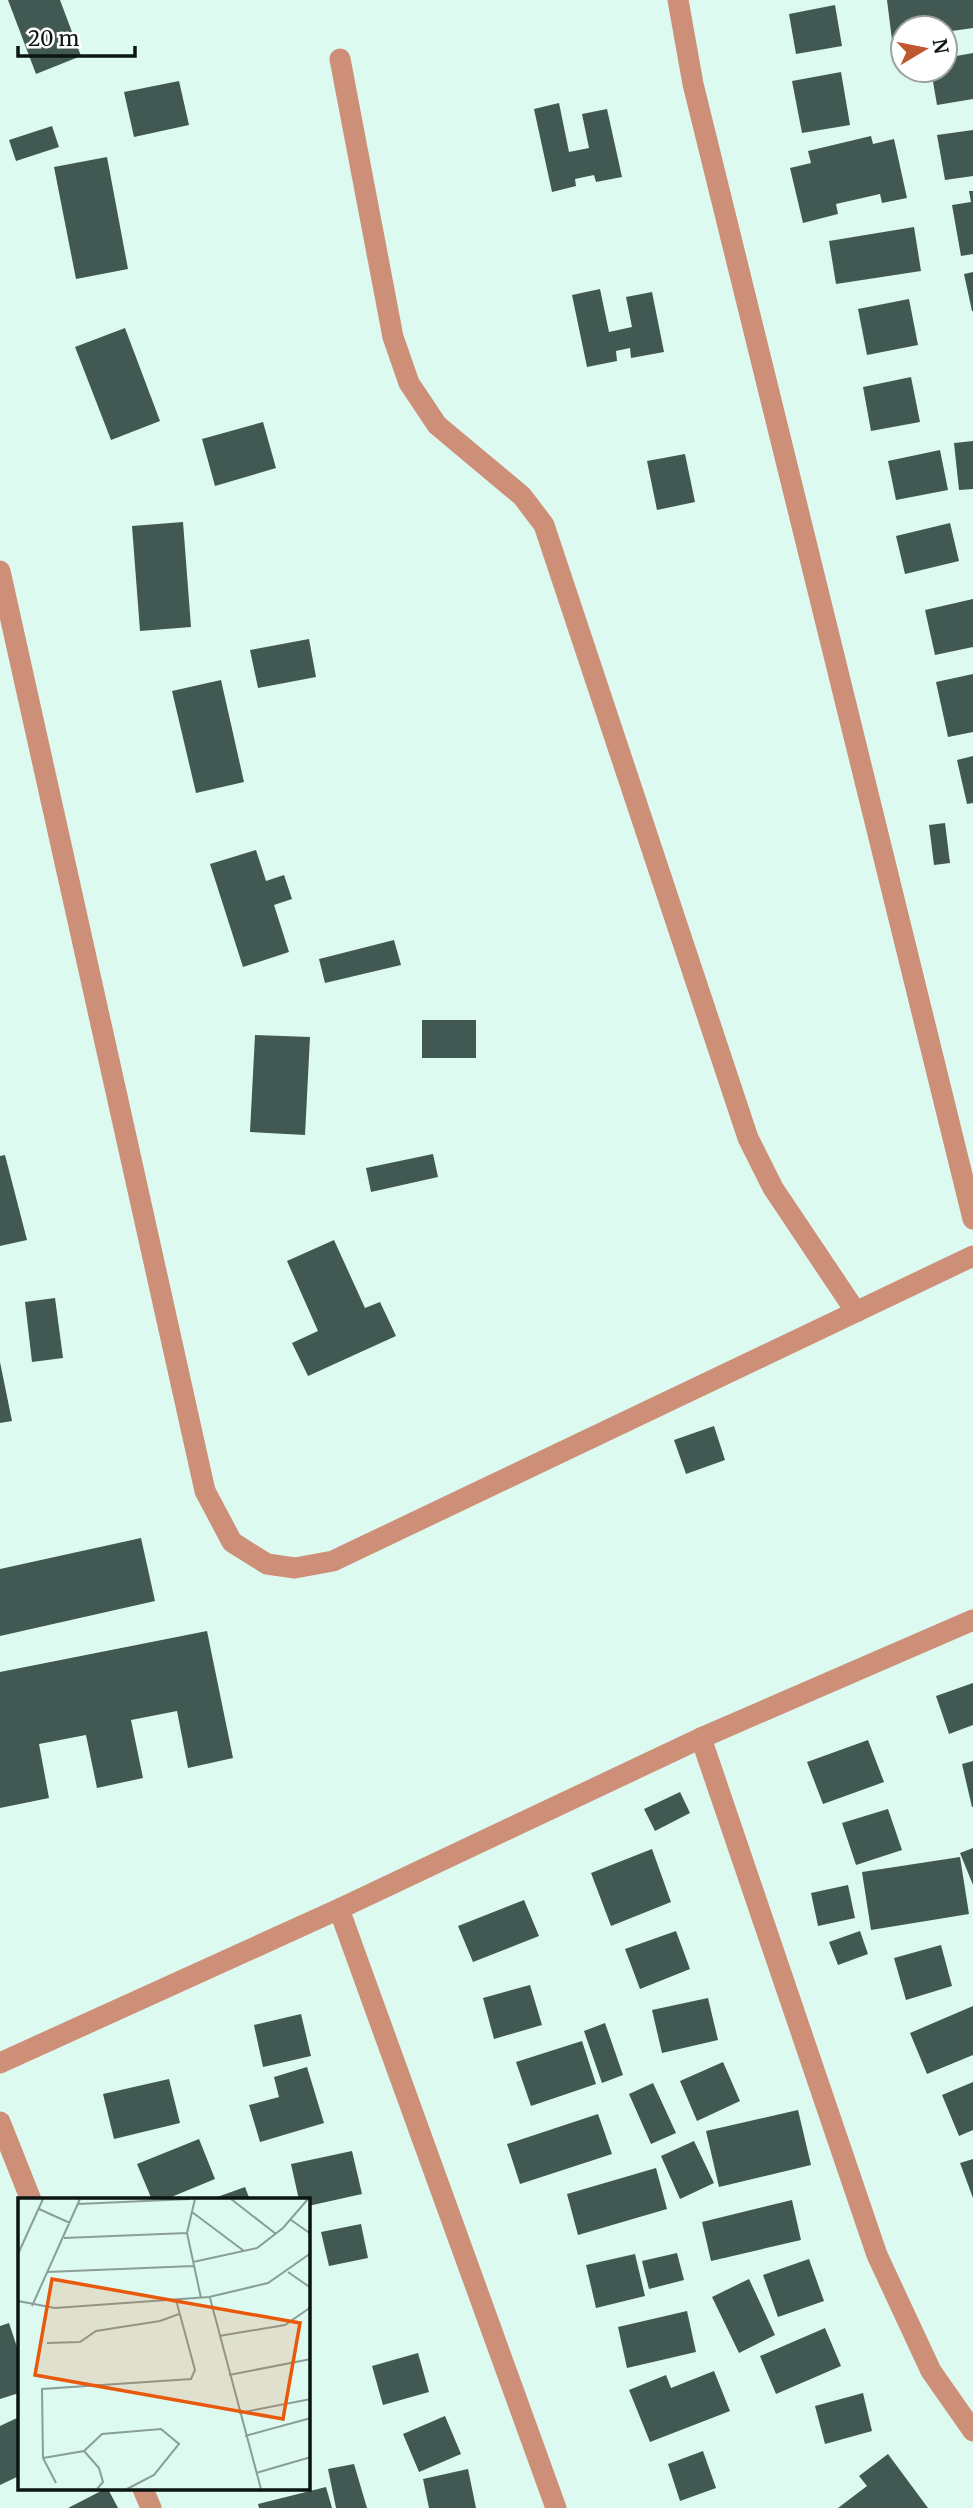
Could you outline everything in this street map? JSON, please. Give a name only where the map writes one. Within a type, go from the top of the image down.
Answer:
[{"type":"street","points":[[678,0],[697,97],[973,1219]]},
{"type":"street","points":[[340,59],[393,337],[409,383],[437,425],[522,496],[544,525],[748,1138],[773,1188],[856,1312]]},
{"type":"street","points":[[0,571],[205,1491],[232,1542],[267,1564],[295,1568],[333,1561],[973,1256]]},
{"type":"street","points":[[0,2063],[339,1909],[701,1738],[973,1620]]},
{"type":"street","points":[[701,1738],[877,2255],[931,2371],[973,2431]]},
{"type":"street","points":[[339,1909],[556,2508]]},
{"type":"street","points":[[0,2122],[29,2198]]},
{"type":"street","points":[[143,2490],[151,2508]]},
{"type":"building","points":[[8,0],[60,0],[81,56],[36,74]]},
{"type":"building","points":[[887,0],[973,0],[973,28],[959,30],[959,14],[889,16]]},
{"type":"building","points":[[835,5],[842,46],[796,54],[789,14]]},
{"type":"building","points":[[973,53],[973,99],[937,105],[933,84],[959,84],[959,56]]},
{"type":"building","points":[[841,72],[850,125],[802,133],[792,81]]},
{"type":"building","points":[[179,81],[189,125],[134,137],[124,92]]},
{"type":"building","points":[[559,103],[569,152],[589,148],[582,114],[607,109],[622,177],[596,182],[594,175],[575,179],[576,186],[552,192],[534,109]]},
{"type":"building","points":[[52,126],[59,147],[16,161],[9,140]]},
{"type":"building","points":[[973,130],[973,176],[945,180],[937,135]]},
{"type":"building","points":[[871,136],[873,144],[894,139],[907,198],[882,203],[880,194],[836,204],[838,214],[803,223],[790,168],[811,163],[808,151]]},
{"type":"building","points":[[107,157],[128,269],[76,279],[54,167]]},
{"type":"building","points":[[969,191],[973,191],[973,254],[961,256],[952,205],[971,202]]},
{"type":"building","points":[[914,227],[921,271],[836,284],[829,241]]},
{"type":"building","points":[[973,272],[973,311],[972,311],[964,274]]},
{"type":"building","points":[[600,289],[609,332],[632,327],[626,297],[652,292],[664,352],[631,358],[630,348],[616,351],[617,361],[587,367],[572,295]]},
{"type":"building","points":[[909,299],[918,345],[867,355],[858,309]]},
{"type":"building","points":[[125,328],[160,421],[111,440],[75,347]]},
{"type":"building","points":[[911,377],[920,422],[871,431],[863,387]]},
{"type":"building","points":[[263,422],[276,468],[215,486],[202,439]]},
{"type":"building","points":[[973,441],[973,489],[959,490],[954,443]]},
{"type":"building","points":[[940,450],[948,490],[896,500],[888,461]]},
{"type":"building","points":[[685,454],[695,502],[657,510],[647,461]]},
{"type":"building","points":[[183,522],[191,627],[140,631],[132,526]]},
{"type":"building","points":[[950,523],[959,561],[905,574],[896,536]]},
{"type":"building","points":[[973,599],[973,647],[935,655],[925,610]]},
{"type":"building","points":[[309,639],[316,677],[258,688],[250,650]]},
{"type":"building","points":[[973,674],[973,732],[948,737],[936,682]]},
{"type":"building","points":[[221,680],[244,782],[196,793],[172,691]]},
{"type":"building","points":[[973,756],[973,803],[967,804],[957,760]]},
{"type":"building","points":[[945,823],[950,863],[934,865],[929,825]]},
{"type":"building","points":[[256,850],[266,881],[284,875],[292,899],[274,905],[289,952],[243,967],[210,864]]},
{"type":"building","points":[[394,940],[401,965],[325,983],[319,959]]},
{"type":"building","points":[[422,1020],[476,1020],[476,1058],[422,1058]]},
{"type":"building","points":[[255,1035],[310,1037],[305,1135],[250,1132]]},
{"type":"building","points":[[433,1154],[438,1177],[371,1192],[366,1168]]},
{"type":"building","points":[[5,1155],[27,1240],[0,1246],[0,1156]]},
{"type":"building","points":[[334,1240],[365,1308],[380,1302],[396,1336],[308,1376],[292,1343],[318,1331],[287,1261]]},
{"type":"building","points":[[55,1298],[63,1358],[32,1362],[25,1302]]},
{"type":"building","points":[[0,1362],[12,1421],[0,1423]]},
{"type":"building","points":[[714,1426],[725,1460],[686,1474],[674,1440]]},
{"type":"building","points":[[141,1538],[155,1601],[0,1636],[0,1569]]},
{"type":"building","points":[[207,1631],[233,1758],[188,1768],[177,1711],[131,1720],[143,1778],[97,1788],[86,1735],[39,1744],[49,1798],[0,1808],[0,1672]]},
{"type":"building","points":[[973,1683],[973,1725],[949,1734],[936,1696]]},
{"type":"building","points":[[868,1740],[884,1782],[823,1804],[807,1762]]},
{"type":"building","points":[[973,1761],[973,1807],[972,1807],[962,1764]]},
{"type":"building","points":[[680,1792],[690,1813],[655,1831],[644,1809]]},
{"type":"building","points":[[888,1809],[902,1850],[856,1865],[842,1823]]},
{"type":"building","points":[[973,1848],[973,1885],[960,1853]]},
{"type":"building","points":[[652,1849],[671,1902],[611,1926],[591,1873]]},
{"type":"building","points":[[960,1857],[969,1914],[871,1930],[862,1872]]},
{"type":"building","points":[[848,1885],[855,1918],[818,1926],[811,1893]]},
{"type":"building","points":[[524,1900],[539,1936],[473,1962],[458,1926]]},
{"type":"building","points":[[676,1931],[690,1969],[640,1989],[625,1949]]},
{"type":"building","points":[[860,1931],[868,1954],[838,1965],[829,1942]]},
{"type":"building","points":[[941,1945],[952,1986],[906,2000],[894,1958]]},
{"type":"building","points":[[530,1985],[542,2025],[494,2039],[483,1998]]},
{"type":"building","points":[[708,1998],[718,2040],[662,2053],[652,2010]]},
{"type":"building","points":[[973,2006],[973,2055],[927,2074],[910,2033]]},
{"type":"building","points":[[301,2014],[311,2056],[263,2067],[254,2025]]},
{"type":"building","points":[[605,2023],[623,2075],[602,2083],[584,2031]]},
{"type":"building","points":[[582,2041],[596,2084],[531,2106],[516,2062]]},
{"type":"building","points":[[723,2062],[740,2101],[697,2121],[680,2081]]},
{"type":"building","points":[[307,2067],[324,2123],[260,2142],[249,2105],[279,2097],[274,2077]]},
{"type":"building","points":[[169,2079],[180,2123],[114,2139],[103,2094]]},
{"type":"building","points":[[973,2082],[973,2130],[959,2136],[942,2095]]},
{"type":"building","points":[[653,2083],[676,2133],[651,2144],[629,2094]]},
{"type":"building","points":[[798,2110],[811,2165],[719,2187],[706,2131]]},
{"type":"building","points":[[598,2114],[612,2154],[520,2184],[507,2144]]},
{"type":"building","points":[[199,2139],[215,2179],[169,2198],[151,2198],[137,2164]]},
{"type":"building","points":[[694,2141],[714,2183],[680,2199],[661,2156]]},
{"type":"building","points":[[352,2151],[362,2194],[310,2206],[310,2198],[299,2198],[291,2164]]},
{"type":"building","points":[[973,2159],[973,2198],[960,2163]]},
{"type":"building","points":[[656,2168],[667,2209],[578,2235],[567,2194]]},
{"type":"building","points":[[245,2187],[249,2198],[215,2198]]},
{"type":"building","points":[[792,2200],[801,2240],[711,2261],[702,2222]]},
{"type":"building","points":[[361,2224],[368,2258],[329,2266],[321,2232]]},
{"type":"building","points":[[677,2253],[684,2280],[649,2289],[642,2261]]},
{"type":"building","points":[[635,2254],[645,2296],[596,2308],[586,2265]]},
{"type":"building","points":[[809,2259],[824,2301],[778,2317],[763,2275]]},
{"type":"building","points":[[749,2279],[775,2335],[739,2353],[712,2297]]},
{"type":"building","points":[[687,2311],[696,2352],[627,2368],[618,2327]]},
{"type":"building","points":[[9,2323],[18,2350],[18,2393],[0,2399],[0,2326]]},
{"type":"building","points":[[825,2328],[841,2366],[776,2394],[760,2356]]},
{"type":"building","points":[[418,2353],[429,2392],[383,2405],[372,2366]]},
{"type":"building","points":[[714,2371],[730,2411],[650,2442],[629,2390],[666,2375],[671,2388]]},
{"type":"building","points":[[863,2393],[872,2431],[825,2444],[815,2406]]},
{"type":"building","points":[[445,2416],[461,2454],[419,2472],[403,2434]]},
{"type":"building","points":[[18,2417],[18,2476],[0,2485],[0,2426]]},
{"type":"building","points":[[703,2451],[716,2488],[680,2501],[668,2464]]},
{"type":"building","points":[[888,2454],[928,2508],[838,2508],[867,2486],[859,2476]]},
{"type":"building","points":[[354,2464],[367,2508],[336,2508],[328,2469]]},
{"type":"building","points":[[468,2469],[476,2508],[429,2508],[423,2479]]},
{"type":"building","points":[[326,2487],[332,2508],[259,2508],[258,2504]]},
{"type":"building","points":[[103,2490],[109,2490],[118,2508],[68,2508]]}]
